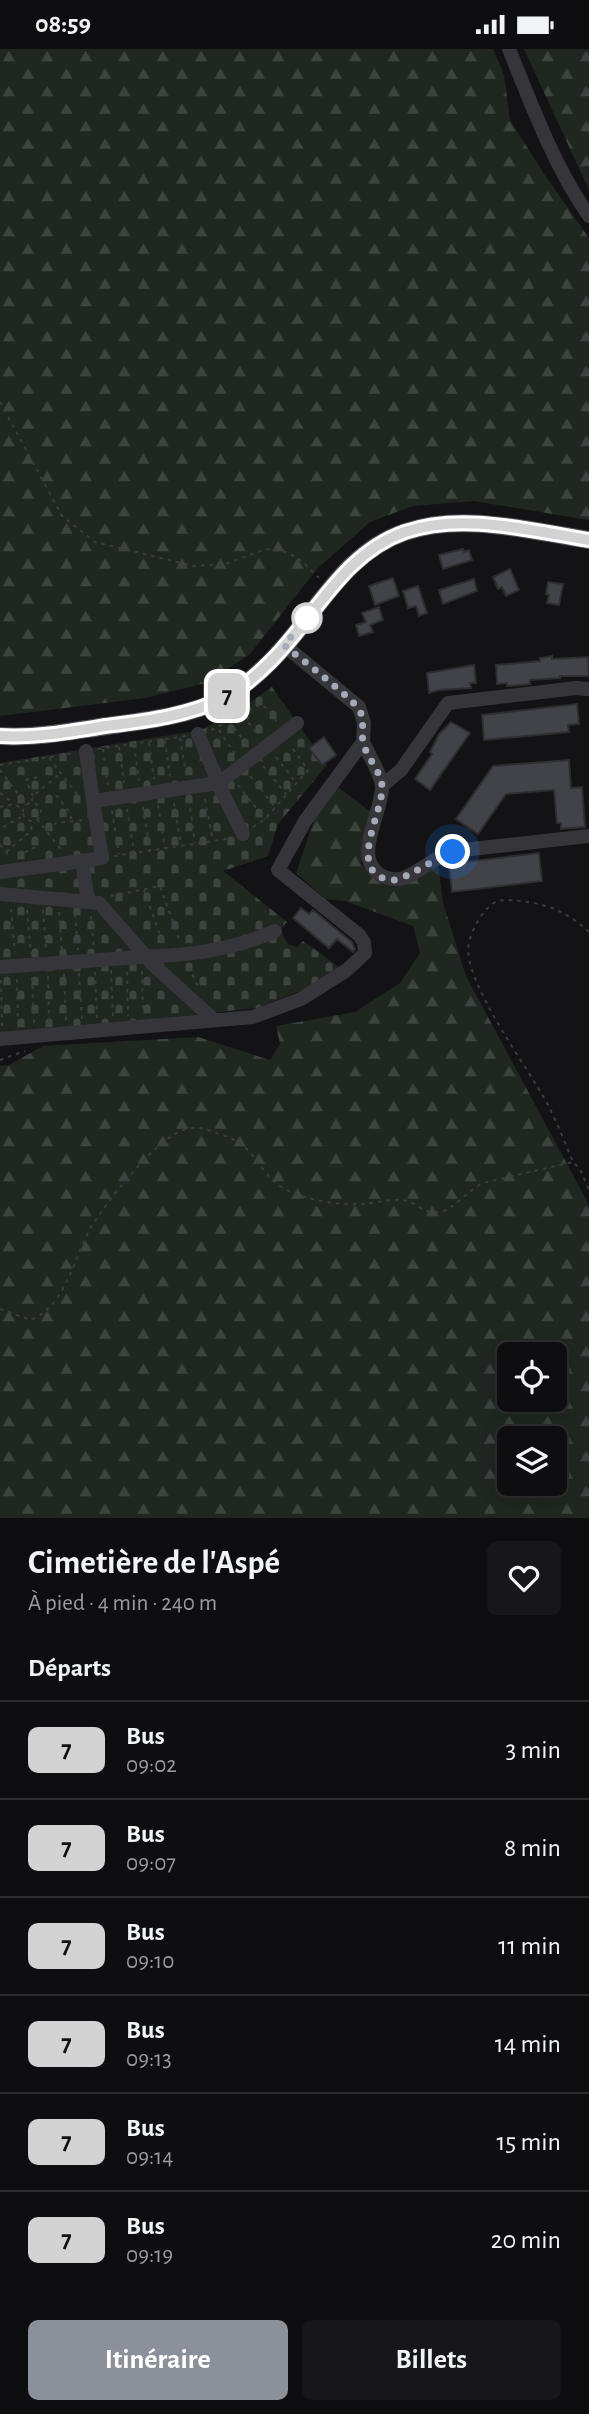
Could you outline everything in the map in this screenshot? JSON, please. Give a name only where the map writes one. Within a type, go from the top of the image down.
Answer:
[{"type":"main road","points":[[0,736],[45,735],[114,725],[180,713],[223,698],[244,685],[271,661],[351,566],[376,546],[403,532],[428,525],[472,524],[589,540]]},
{"type":"street","points":[[509,49],[535,114],[589,216]]},
{"type":"street","points":[[284,645],[359,707],[364,723],[363,742],[382,786],[367,853],[371,867],[381,875],[391,880],[402,878],[439,856],[453,852],[589,836]]},
{"type":"street","points":[[382,786],[401,770],[448,703],[576,688],[588,689],[589,705]]},
{"type":"street","points":[[93,801],[217,781],[297,723]]},
{"type":"street","points":[[198,734],[243,834]]},
{"type":"street","points":[[1,1039],[253,1017],[301,999],[346,970],[365,953],[365,942],[278,870],[305,821],[363,742]]},
{"type":"street","points":[[0,872],[102,858],[86,751]]},
{"type":"street","points":[[76,862],[93,902],[138,958],[214,1020]]},
{"type":"street","points":[[0,894],[93,902]]},
{"type":"street","points":[[0,967],[184,954],[251,942],[275,931]]},
{"type":"path","points":[[0,402],[62,516],[95,542],[194,566],[225,564],[266,549],[286,552],[302,561],[324,582]]},
{"type":"path","points":[[48,757],[83,802],[93,801]]},
{"type":"path","points":[[0,770],[26,806]]},
{"type":"path","points":[[24,815],[24,810],[31,803],[33,796],[61,774]]},
{"type":"path","points":[[33,796],[26,780],[38,777]]},
{"type":"path","points":[[217,781],[265,820]]},
{"type":"path","points":[[214,842],[217,781]]},
{"type":"path","points":[[0,793],[24,810]]},
{"type":"path","points":[[56,795],[68,810],[72,821]]},
{"type":"path","points":[[31,803],[36,804],[41,811],[37,819],[32,821]]},
{"type":"path","points":[[0,807],[14,804]]},
{"type":"path","points":[[24,815],[32,821]]},
{"type":"path","points":[[3,827],[24,815]]},
{"type":"path","points":[[46,831],[56,823],[96,818]]},
{"type":"path","points":[[37,819],[76,862]]},
{"type":"path","points":[[6,852],[31,831],[32,821]]},
{"type":"path","points":[[12,860],[38,846]]},
{"type":"path","points":[[93,902],[160,885],[204,1001],[200,1007]]},
{"type":"path","points":[[144,889],[168,956]]},
{"type":"path","points":[[589,932],[571,916],[538,903],[502,899],[490,905],[480,918],[468,949],[471,969],[482,993],[548,1105],[573,1162],[580,1169],[589,1189]]},
{"type":"path","points":[[136,1027],[138,958]]},
{"type":"path","points":[[136,1027],[138,958]]},
{"type":"path","points":[[113,1029],[138,958]]},
{"type":"path","points":[[0,967],[1,1039]]},
{"type":"path","points":[[0,1060],[27,1049],[34,1036]]},
{"type":"path","points":[[0,1309],[31,1320],[42,1315],[58,1299],[91,1228],[113,1197],[160,1144],[184,1130],[199,1127],[229,1137],[245,1147],[273,1182],[304,1196],[358,1204],[401,1199],[412,1201],[428,1213],[451,1207],[470,1189],[483,1183],[573,1162]]},
{"type":"green space","points":[[0,49],[493,49],[504,75],[510,120],[589,238],[589,520],[474,501],[413,506],[370,522],[317,569],[249,655],[206,683],[146,698],[0,716]]},
{"type":"green space","points":[[524,49],[589,49],[589,190]]},
{"type":"green space","points":[[272,687],[327,765],[278,824],[268,856],[223,871],[287,922],[280,930],[288,944],[297,947],[303,941],[342,969],[305,989],[257,1008],[0,1036],[0,763],[201,730],[232,715]]},
{"type":"green space","points":[[338,787],[372,813],[364,838],[361,864],[380,883],[398,886],[407,883],[438,863],[443,903],[466,976],[589,1205],[589,1518],[0,1518],[0,1066],[9,1065],[43,1046],[198,1037],[270,1060],[280,1044],[276,1026],[355,1012],[400,983],[420,953],[413,926],[345,901],[326,899],[296,873],[314,820]]},
{"type":"building","points":[[463,549],[464,552],[469,550],[472,560],[443,569],[439,555]]},
{"type":"building","points":[[510,569],[519,590],[506,596],[502,587],[498,589],[493,577]]},
{"type":"building","points":[[393,578],[399,596],[375,605],[369,586]]},
{"type":"building","points":[[474,579],[477,591],[443,604],[439,590]]},
{"type":"building","points":[[548,582],[563,584],[559,605],[547,603]]},
{"type":"building","points":[[418,586],[427,613],[419,616],[416,606],[408,608],[403,591]]},
{"type":"building","points":[[379,607],[383,620],[370,625],[373,632],[359,636],[356,625],[366,622],[362,613]]},
{"type":"building","points":[[552,656],[552,659],[588,657],[589,676],[560,676],[530,680],[530,684],[507,686],[507,683],[497,684],[496,665],[540,661],[540,658]]},
{"type":"building","points":[[474,665],[476,683],[470,683],[471,688],[429,693],[427,673]]},
{"type":"building","points":[[577,704],[579,724],[568,725],[569,732],[484,740],[482,715]]},
{"type":"building","points":[[451,722],[470,733],[430,790],[415,779],[432,754],[430,752],[439,734]]},
{"type":"building","points":[[324,737],[336,755],[322,765],[309,748]]},
{"type":"building","points":[[569,760],[571,788],[582,787],[585,827],[561,829],[561,823],[557,823],[554,790],[506,794],[478,834],[456,819],[493,766]]},
{"type":"building","points":[[539,853],[542,881],[452,892],[449,864]]},
{"type":"building","points":[[301,908],[309,914],[313,910],[352,942],[355,949],[353,952],[337,939],[329,948],[293,918]]},
{"type":"bus line","name":"7","points":[[0,736],[45,735],[127,723],[180,713],[223,698],[244,685],[271,661],[351,566],[376,546],[403,532],[428,525],[463,523],[589,540]]},
{"type":"route","points":[[307,618],[284,645],[359,707],[364,723],[363,742],[382,786],[367,853],[371,867],[391,880],[402,878],[439,856],[453,852]]}]
